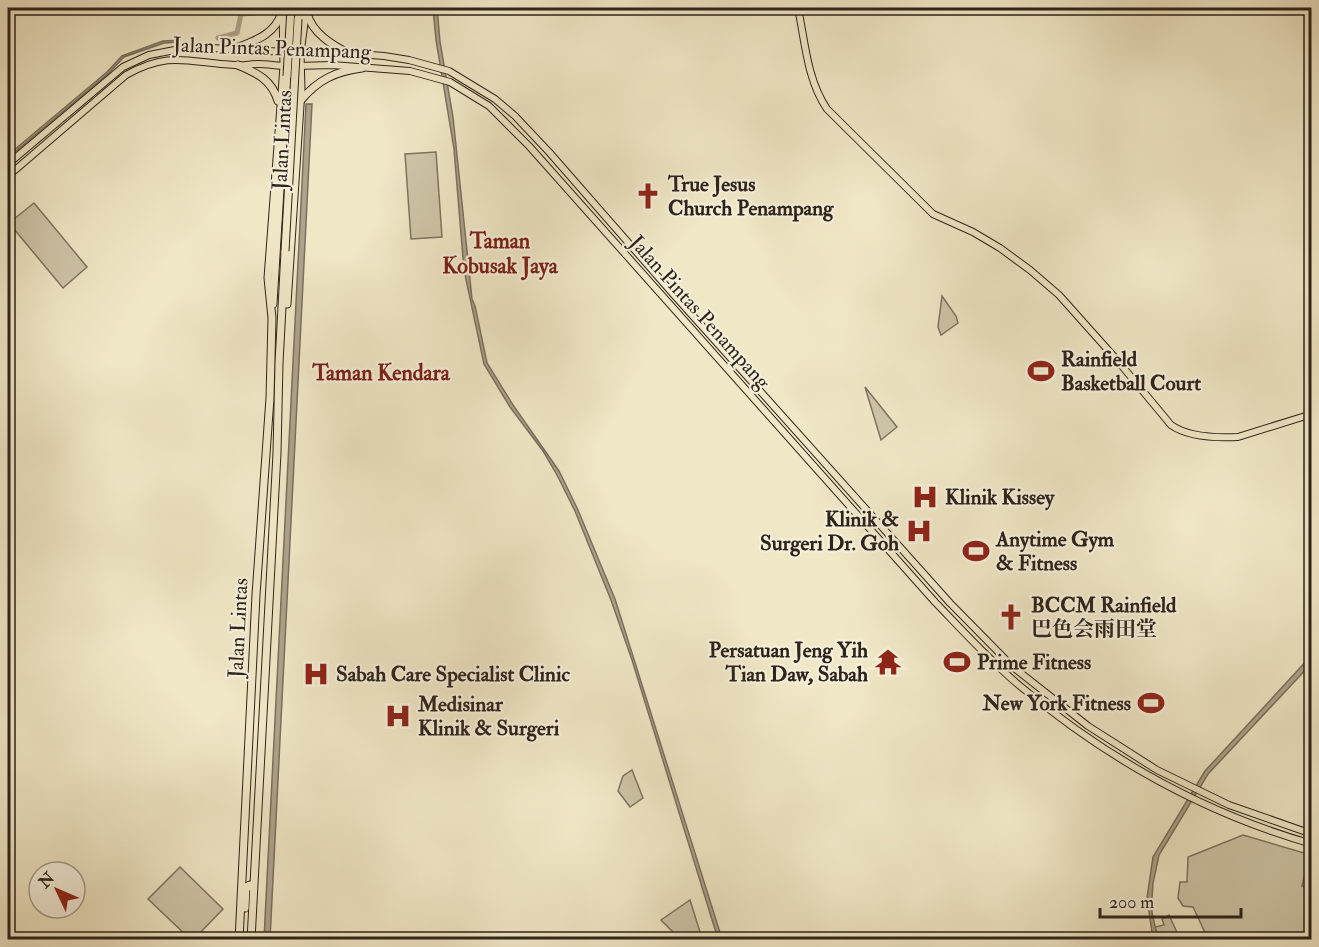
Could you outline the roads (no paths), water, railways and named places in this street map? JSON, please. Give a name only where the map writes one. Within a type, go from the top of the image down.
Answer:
[{"type":"highway","name":"Jalan Lintas","points":[[280,382],[302,90],[300,66],[292,54],[283,8]]},
{"type":"highway","points":[[234,49],[264,36],[279,20],[283,8]]},
{"type":"highway","name":"Jalan Lintas","points":[[251,939],[280,382],[292,54],[291,8]]},
{"type":"highway","points":[[292,54],[299,8]]},
{"type":"highway","name":"Jalan Lintas","points":[[239,939],[287,76],[292,54],[304,26],[306,8]]},
{"type":"highway","points":[[306,8],[309,22],[316,31],[350,54]]},
{"type":"highway","points":[[285,25],[289,36],[294,40],[302,34],[304,26]]},
{"type":"highway","name":"Jalan Lintas","points":[[272,318],[267,286],[281,83],[284,66],[292,54]]},
{"type":"highway","points":[[238,65],[260,75],[270,83],[278,99],[279,116]]},
{"type":"highway","points":[[301,100],[311,88],[328,76],[340,71],[362,68]]},
{"type":"highway","points":[[281,83],[286,76],[293,73],[298,77],[302,90]]},
{"type":"highway","points":[[252,673],[260,670],[266,651]]},
{"type":"highway","points":[[240,921],[245,911],[246,887],[250,885],[254,890]]},
{"type":"main road","points":[[798,8],[811,73],[818,94],[827,109],[933,214],[974,232],[1000,248],[1059,295],[1097,336],[1171,425],[1188,432],[1214,437],[1238,438],[1311,414]]},
{"type":"main road","name":"Jalan Pintas Penampang","points":[[8,164],[130,63],[159,52],[212,48],[292,54],[309,51],[332,52],[397,58],[449,71],[482,90],[515,116],[957,610],[1013,667],[1058,704],[1113,743],[1191,788],[1261,817],[1311,834]]},
{"type":"main road","points":[[332,52],[332,64]]},
{"type":"main road","name":"Jalan Pintas Penampang","points":[[8,176],[126,75],[146,65],[166,59],[238,65],[332,64],[410,71],[450,82],[489,106],[509,124],[936,602],[1005,673],[1056,715],[1129,765],[1197,801],[1240,820],[1311,844]]},
{"type":"main road","points":[[716,342],[718,349],[732,365],[731,371]]},
{"type":"main road","points":[[804,439],[802,445],[806,456]]},
{"type":"waterway","points":[[218,38],[237,33],[241,14],[255,13],[261,8]]},
{"type":"place","name":"True Jesus Church Penampang","points":[[648,196]]},
{"type":"place","name":"Rainfield Basketball Court","points":[[1041,371]]},
{"type":"place","name":"Klinik Kissey","points":[[925,497]]},
{"type":"place","name":"Klinik & Surgeri Dr. Goh","points":[[919,531]]},
{"type":"place","name":"Anytime Gym & Fitness","points":[[976,551]]},
{"type":"place","name":"BCCM Rainfield 巴色会雨田堂","points":[[1011,617]]},
{"type":"place","name":"Persatuan Jeng Yih Tian Daw, Sabah","points":[[888,662]]},
{"type":"place","name":"Prime Fitness","points":[[957,662]]},
{"type":"place","name":"Sabah Care Specialist Clinic","points":[[316,674]]},
{"type":"place","name":"New York Fitness","points":[[1151,703]]},
{"type":"place","name":"Medisinar Klinik & Surgeri","points":[[398,716]]},
{"type":"district","name":"Taman Kobusak Jaya","points":[[500,252]]},
{"type":"district","name":"Taman Kendara","points":[[381,372]]}]
